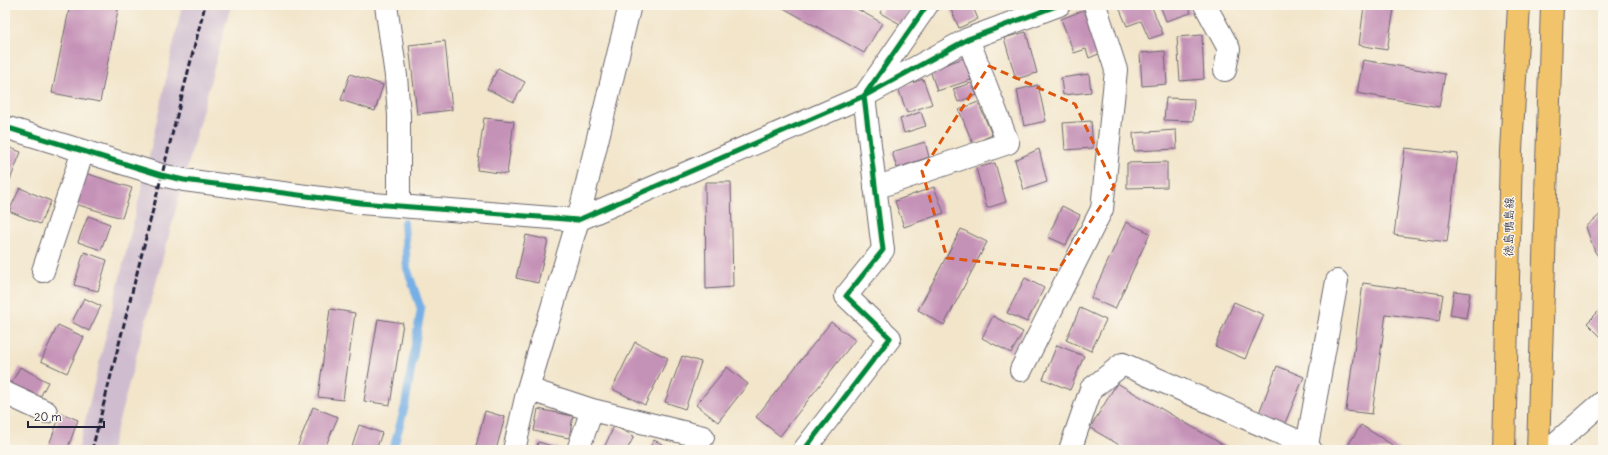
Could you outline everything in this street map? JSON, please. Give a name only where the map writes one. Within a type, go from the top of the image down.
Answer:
[{"type":"main road","name":"徳島鴨島線","points":[[1504,450],[1511,151],[1519,5]]},
{"type":"main road","points":[[1538,450],[1552,5]]},
{"type":"street","points":[[386,5],[396,76],[399,115],[399,206]]},
{"type":"street","points":[[514,450],[528,390],[578,220],[630,5]]},
{"type":"street","points":[[804,450],[890,338],[846,296],[882,250],[864,96],[927,5]]},
{"type":"street","points":[[5,127],[161,175],[184,180],[360,203],[578,220],[864,96],[968,39],[1059,5]]},
{"type":"street","points":[[1021,370],[1102,209],[1116,70],[1095,5]]},
{"type":"street","points":[[1205,5],[1229,49],[1224,70]]},
{"type":"street","points":[[875,188],[1008,143],[968,39]]},
{"type":"street","points":[[43,271],[83,151]]},
{"type":"street","points":[[1070,450],[1091,388],[1123,364],[1309,448],[1337,281]]},
{"type":"street","points":[[528,390],[592,410],[703,437]]},
{"type":"street","points":[[5,393],[46,412]]},
{"type":"street","points":[[1548,450],[1603,402]]},
{"type":"street","points":[[578,450],[592,410]]},
{"type":"highlighted area","points":[[989,66],[1075,104],[1114,186],[1058,270],[947,258],[922,171]]},
{"type":"shaded area","points":[[182,5],[231,5],[111,450],[78,450],[146,170]]},
{"type":"building","points":[[70,5],[119,5],[100,102],[52,93]]},
{"type":"building","points":[[778,5],[850,5],[882,23],[864,53]]},
{"type":"building","points":[[884,5],[913,5],[902,25],[880,13]]},
{"type":"building","points":[[949,5],[972,5],[978,19],[959,28]]},
{"type":"building","points":[[1118,5],[1151,5],[1163,34],[1149,39],[1141,21],[1127,26]]},
{"type":"building","points":[[1160,5],[1188,5],[1191,13],[1166,21]]},
{"type":"building","points":[[1364,6],[1394,9],[1387,50],[1359,45]]},
{"type":"building","points":[[1084,10],[1101,53],[1089,58],[1086,49],[1074,53],[1061,19]]},
{"type":"building","points":[[1026,32],[1037,73],[1016,79],[1004,38]]},
{"type":"building","points":[[1202,35],[1204,79],[1180,81],[1177,37]]},
{"type":"building","points":[[445,41],[452,110],[417,114],[409,45]]},
{"type":"building","points":[[1165,51],[1167,84],[1142,86],[1140,53]]},
{"type":"building","points":[[964,58],[971,80],[937,91],[930,70]]},
{"type":"building","points":[[1363,60],[1445,74],[1439,107],[1357,93]]},
{"type":"building","points":[[498,68],[525,82],[514,102],[487,89]]},
{"type":"building","points":[[350,74],[383,85],[375,111],[341,100]]},
{"type":"building","points":[[1089,74],[1091,92],[1063,95],[1061,78]]},
{"type":"building","points":[[923,79],[932,104],[907,113],[898,88]]},
{"type":"building","points":[[971,83],[977,95],[958,102],[953,89]]},
{"type":"building","points":[[1038,85],[1046,121],[1024,126],[1017,90]]},
{"type":"building","points":[[1166,98],[1194,99],[1193,121],[1164,120]]},
{"type":"building","points":[[978,102],[992,135],[973,144],[959,110]]},
{"type":"building","points":[[921,112],[926,126],[904,133],[900,119]]},
{"type":"building","points":[[484,118],[514,121],[507,174],[477,170]]},
{"type":"building","points":[[1091,121],[1093,148],[1065,150],[1063,123]]},
{"type":"building","points":[[1176,130],[1177,149],[1134,151],[1133,133]]},
{"type":"building","points":[[925,142],[929,157],[897,168],[892,152]]},
{"type":"building","points":[[5,146],[21,152],[10,180],[5,178]]},
{"type":"building","points":[[1405,148],[1458,154],[1447,242],[1394,235]]},
{"type":"building","points":[[1039,149],[1047,182],[1024,190],[1015,160]]},
{"type":"building","points":[[1167,162],[1167,187],[1127,188],[1127,163]]},
{"type":"building","points":[[995,163],[1006,202],[987,208],[976,168]]},
{"type":"building","points":[[85,173],[132,188],[122,218],[75,204]]},
{"type":"building","points":[[705,182],[731,182],[733,287],[706,289]]},
{"type":"building","points":[[934,187],[944,213],[904,227],[895,201]]},
{"type":"building","points":[[20,188],[51,201],[40,224],[9,211]]},
{"type":"building","points":[[1062,206],[1080,215],[1066,245],[1048,237]]},
{"type":"building","points":[[1603,212],[1603,262],[1595,252],[1586,227]]},
{"type":"building","points":[[88,216],[110,224],[101,250],[78,242]]},
{"type":"building","points":[[1126,222],[1150,233],[1115,309],[1091,298]]},
{"type":"building","points":[[961,229],[987,242],[944,325],[918,310]]},
{"type":"building","points":[[526,235],[548,240],[538,283],[516,278]]},
{"type":"building","points":[[84,252],[107,260],[98,291],[74,285]]},
{"type":"building","points":[[1025,278],[1044,288],[1027,322],[1007,313]]},
{"type":"building","points":[[1363,283],[1443,294],[1439,321],[1386,314],[1372,414],[1346,411]]},
{"type":"building","points":[[1454,291],[1470,293],[1466,318],[1450,315]]},
{"type":"building","points":[[84,298],[101,306],[89,331],[72,322]]},
{"type":"building","points":[[1234,302],[1264,315],[1245,359],[1215,346]]},
{"type":"building","points":[[1603,307],[1603,339],[1587,323]]},
{"type":"building","points":[[1080,308],[1106,320],[1091,351],[1066,340]]},
{"type":"building","points":[[330,309],[355,313],[343,400],[318,397]]},
{"type":"building","points":[[993,316],[1023,332],[1011,353],[982,338]]},
{"type":"building","points":[[378,319],[403,323],[390,405],[364,401]]},
{"type":"building","points":[[831,322],[855,340],[780,436],[756,417]]},
{"type":"building","points":[[58,325],[84,337],[67,373],[41,361]]},
{"type":"building","points":[[635,342],[668,358],[645,405],[612,389]]},
{"type":"building","points":[[1057,345],[1084,356],[1070,390],[1043,379]]},
{"type":"building","points":[[682,356],[701,362],[685,409],[665,402]]},
{"type":"building","points":[[1277,366],[1304,377],[1285,423],[1259,413]]},
{"type":"building","points":[[20,367],[48,382],[38,401],[10,386]]},
{"type":"building","points":[[727,367],[748,384],[718,422],[696,405]]},
{"type":"building","points":[[1117,383],[1232,450],[1128,450],[1090,428]]},
{"type":"building","points":[[313,407],[338,417],[324,450],[296,450]]},
{"type":"building","points":[[538,409],[573,416],[569,438],[534,431]]},
{"type":"building","points":[[485,411],[505,417],[496,450],[475,450]]},
{"type":"building","points":[[61,413],[78,420],[67,450],[47,450]]},
{"type":"building","points":[[359,425],[382,433],[376,450],[351,450]]},
{"type":"building","points":[[1361,425],[1400,450],[1345,450]]},
{"type":"building","points":[[614,426],[634,436],[627,450],[603,450]]},
{"type":"building","points":[[654,440],[674,450],[649,450]]},
{"type":"building","points":[[538,442],[566,450],[536,450]]},
{"type":"building","points":[[5,445],[18,450],[5,450]]},
{"type":"waterway","points":[[393,450],[405,406],[421,309],[407,268],[404,223]]},
{"type":"railway","points":[[92,450],[205,5]]},
{"type":"cycle path","points":[[804,450],[890,338],[846,296],[883,250],[864,96],[927,5]]},
{"type":"cycle path","points":[[5,127],[161,175],[184,180],[360,203],[578,220],[864,96],[968,39],[1059,5]]}]
